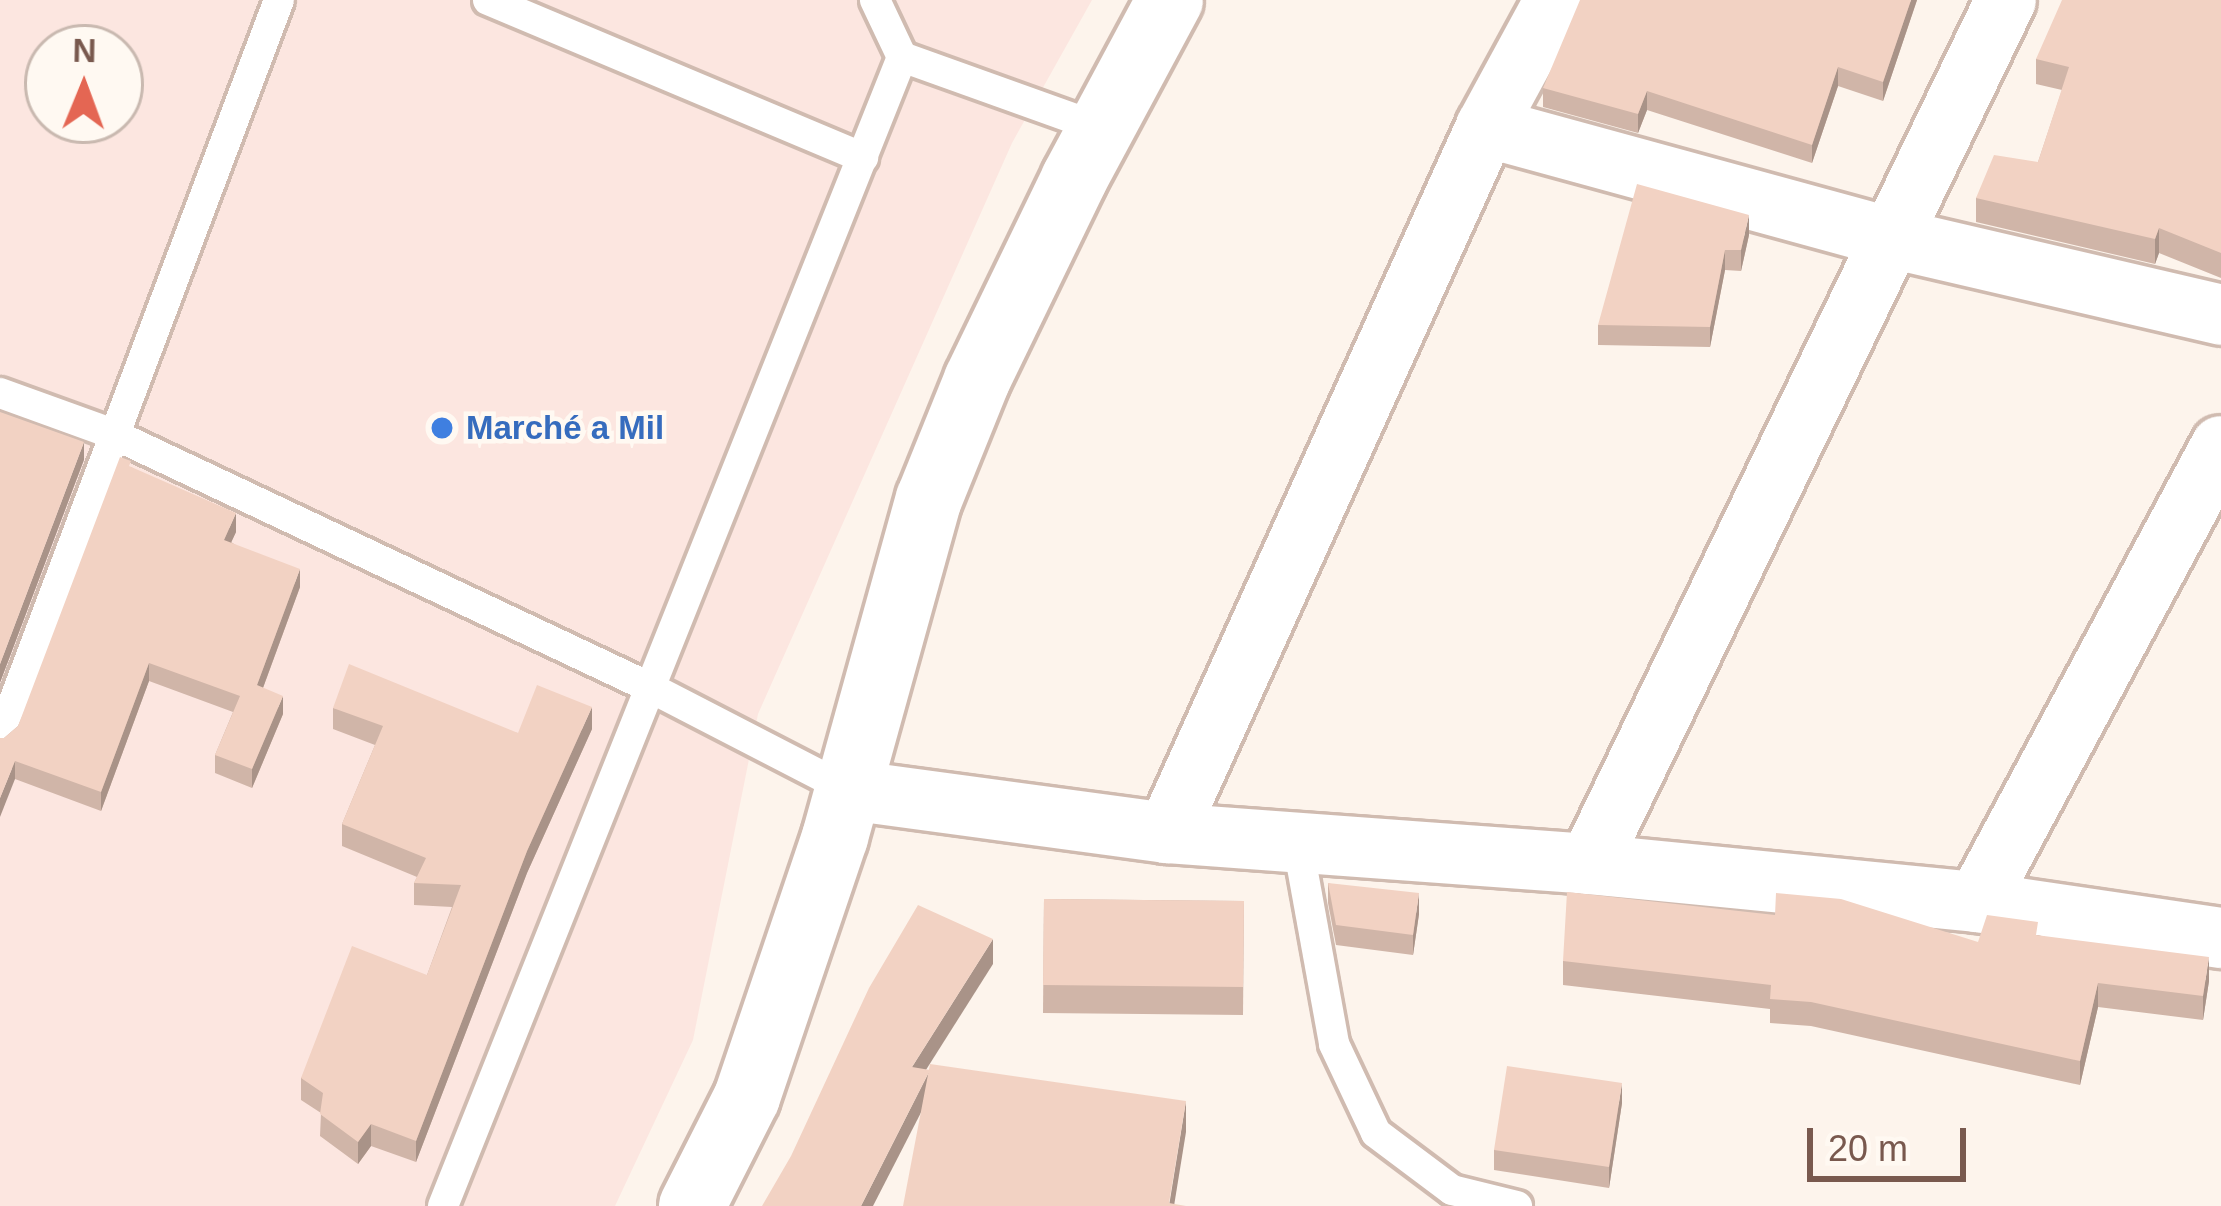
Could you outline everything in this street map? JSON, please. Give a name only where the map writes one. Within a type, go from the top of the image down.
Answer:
[{"type":"street","points":[[692,1206],[747,1097],[849,790],[896,602],[929,499],[977,380],[1100,128],[1170,0]]},
{"type":"street","points":[[1166,833],[1486,127],[1556,0]]},
{"type":"street","points":[[1589,864],[1887,237],[2006,0]]},
{"type":"street","points":[[1486,127],[1887,237],[2221,315]]},
{"type":"street","points":[[1977,902],[2221,446]]},
{"type":"street","points":[[849,790],[1166,833],[1589,864],[1977,902],[2221,938]]},
{"type":"lane","points":[[0,738],[279,0]]},
{"type":"lane","points":[[488,0],[863,158]]},
{"type":"lane","points":[[875,0],[902,57],[1100,128]]},
{"type":"lane","points":[[443,1206],[902,57]]},
{"type":"lane","points":[[0,393],[113,434],[651,688],[849,790]]},
{"type":"lane","points":[[1298,844],[1334,1044],[1376,1133],[1452,1190],[1516,1206]]},
{"type":"shaded area","name":"Marché a Mil","points":[[0,0],[1092,0],[1012,143],[758,714],[693,1040],[615,1206],[0,1206]]},
{"type":"building","points":[[1580,0],[1911,0],[1883,82],[1838,67],[1812,145],[1647,91],[1638,114],[1543,88]]},
{"type":"building","points":[[2062,0],[2221,0],[2221,253],[2159,228],[2155,239],[1976,198],[1994,155],[2038,162],[2069,67],[2036,59]]},
{"type":"building","points":[[1637,184],[1749,215],[1741,250],[1725,250],[1710,327],[1598,325]]},
{"type":"building","points":[[0,412],[84,442],[0,664]]},
{"type":"building","points":[[120,457],[131,461],[129,466],[236,513],[224,540],[300,569],[257,685],[283,696],[252,769],[215,755],[240,696],[149,663],[101,792],[15,761],[0,798],[0,738],[18,726]]},
{"type":"building","points":[[349,664],[518,733],[537,685],[592,707],[527,851],[416,1141],[371,1124],[358,1142],[320,1114],[323,1093],[301,1078],[352,946],[427,975],[461,885],[414,883],[426,858],[342,824],[383,726],[333,708]]},
{"type":"building","points":[[1328,883],[1419,893],[1413,935],[1336,925]]},
{"type":"building","points":[[1567,892],[1775,915],[1776,893],[1841,899],[1978,942],[1987,915],[2038,922],[2036,935],[2209,957],[2203,996],[2098,983],[2080,1061],[1811,1002],[1770,999],[1771,985],[1563,961]]},
{"type":"building","points":[[1044,899],[1244,901],[1243,987],[1043,985]]},
{"type":"building","points":[[918,905],[993,939],[912,1067],[930,1070],[861,1206],[762,1206],[791,1156],[869,988]]},
{"type":"building","points":[[930,1064],[1186,1101],[1169,1203],[1186,1206],[903,1206]]},
{"type":"building","points":[[1507,1066],[1622,1083],[1609,1167],[1494,1150]]},
{"type":"place","name":"Marché a Mil","points":[[442,428]]}]
